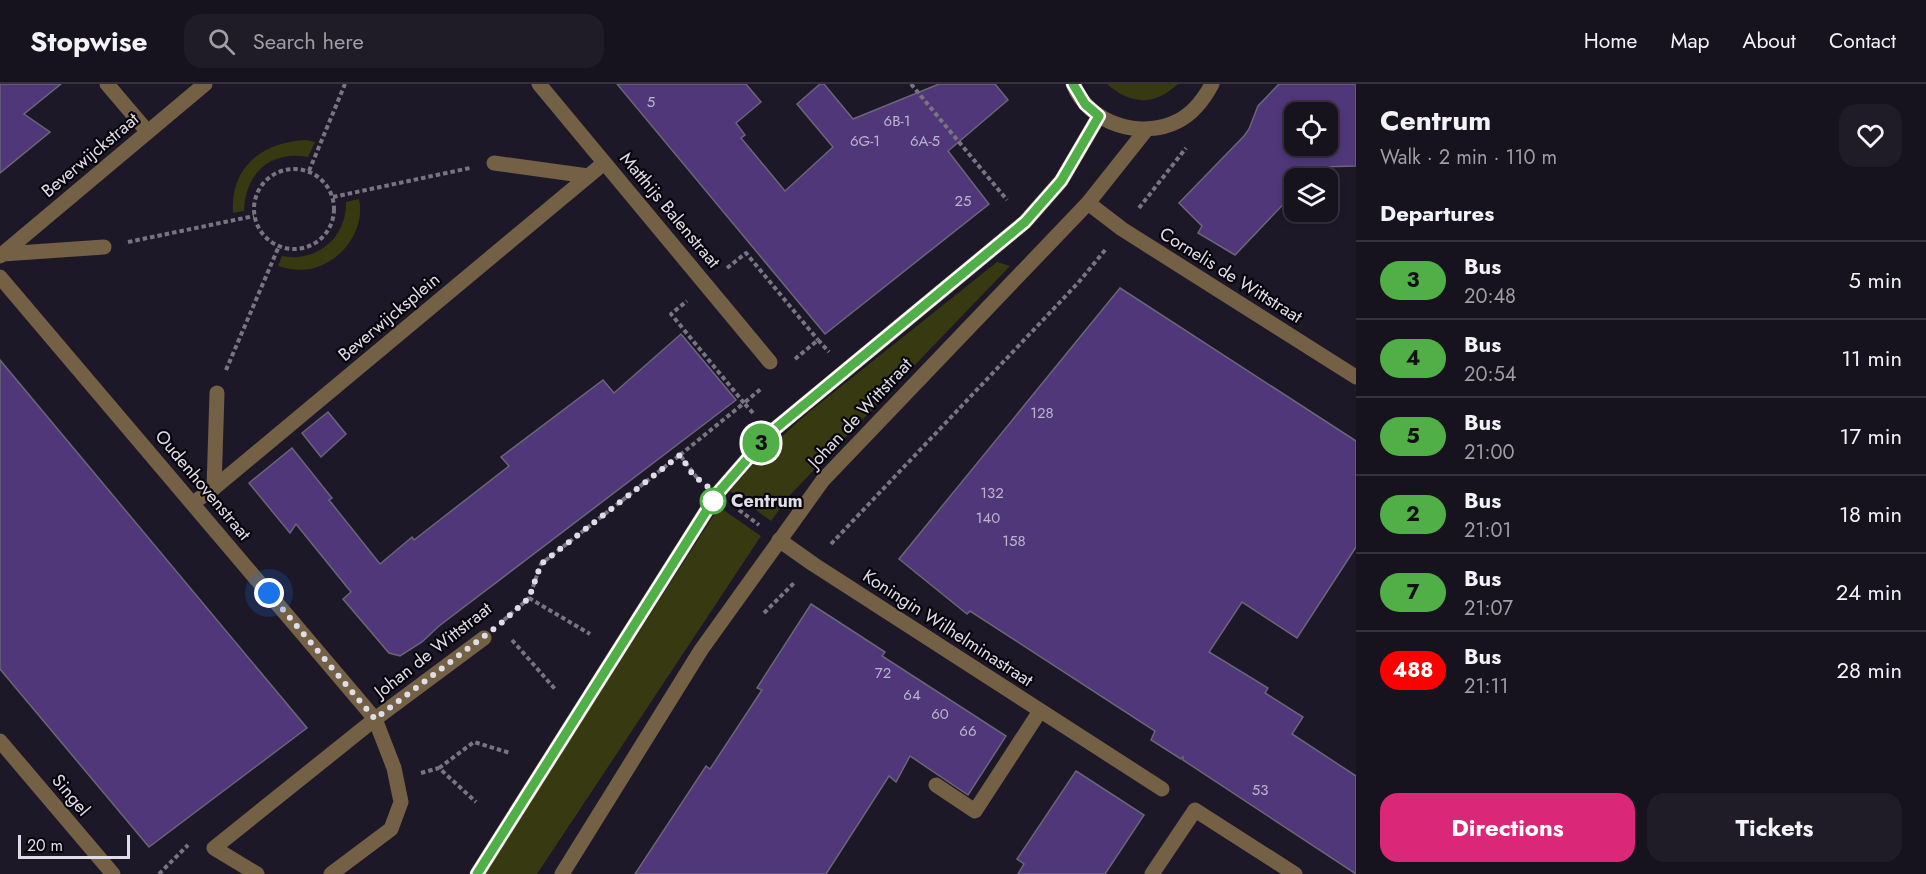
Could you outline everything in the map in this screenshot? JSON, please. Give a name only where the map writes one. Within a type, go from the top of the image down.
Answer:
[{"type":"street","points":[[107,84],[147,131]]},
{"type":"street","name":"Beverwijckstraat","points":[[1,255],[205,84]]},
{"type":"street","name":"Matthijs Balenstraat","points":[[539,84],[770,362]]},
{"type":"street","points":[[1073,84],[1085,104],[1099,116],[1114,124],[1146,130],[1169,125],[1189,114],[1203,101],[1212,84]]},
{"type":"street","name":"Johan de Wittstraat","points":[[477,874],[717,494],[770,433],[1025,222],[1061,181],[1099,116]]},
{"type":"street","name":"Johan de Wittstraat","points":[[562,874],[701,650],[823,480],[1088,203],[1146,130]]},
{"type":"street","points":[[494,163],[588,176]]},
{"type":"street","name":"Beverwijcksplein","points":[[193,503],[214,488],[604,163]]},
{"type":"street","name":"Cornelis de Wittstraat","points":[[1088,203],[1122,229],[1356,377]]},
{"type":"street","points":[[1,255],[104,247]]},
{"type":"street","name":"Oudenhovenstraat","points":[[0,277],[375,719]]},
{"type":"street","points":[[214,488],[217,393]]},
{"type":"street","name":"Koningin Wilhelminastraat","points":[[779,540],[1162,789]]},
{"type":"street","name":"Johan de Wittstraat","points":[[214,848],[375,719],[484,638]]},
{"type":"street","points":[[936,785],[975,811],[1040,711]]},
{"type":"street","name":"Johan de Wittstraat","points":[[331,874],[392,829],[401,802],[396,778],[375,719]]},
{"type":"street","name":"Singel","points":[[0,741],[113,874]]},
{"type":"street","points":[[1152,874],[1195,810],[1295,874]]},
{"type":"street","points":[[214,848],[257,874]]},
{"type":"path","points":[[309,171],[345,84]]},
{"type":"path","points":[[911,84],[1025,222]]},
{"type":"path","points":[[813,564],[1078,283],[1185,150],[1189,114]]},
{"type":"path","points":[[333,197],[494,163]]},
{"type":"path","points":[[292,168],[309,171],[323,180],[333,197],[333,220],[327,232],[318,242],[306,248],[293,249],[279,246],[267,239],[259,229],[254,216],[254,199],[262,183],[276,172],[292,168]]},
{"type":"path","points":[[104,247],[254,216]]},
{"type":"path","points":[[217,393],[279,246]]},
{"type":"path","points":[[707,285],[746,253],[818,340]]},
{"type":"path","name":"Johan de Wittstraat","points":[[484,638],[529,598],[541,564],[744,403],[671,314],[707,285]]},
{"type":"path","points":[[680,455],[693,475],[779,540]]},
{"type":"path","points":[[529,598],[590,634]]},
{"type":"path","points":[[499,625],[555,689]]},
{"type":"path","points":[[396,778],[439,768],[474,742],[510,753]]},
{"type":"path","points":[[439,768],[476,802]]},
{"type":"path","points":[[159,874],[192,841],[214,848]]},
{"type":"shaded area","points":[[1107,84],[1178,84],[1160,96],[1142,100],[1125,96]]},
{"type":"shaded area","points":[[306,140],[315,142],[308,157],[283,157],[263,167],[249,186],[244,211],[233,213],[237,182],[243,170],[252,160],[276,146]]},
{"type":"shaded area","points":[[359,199],[359,222],[355,233],[349,243],[332,260],[321,266],[302,270],[278,266],[282,256],[307,255],[328,245],[341,226],[346,202]]},
{"type":"shaded area","points":[[997,262],[1010,266],[790,495],[771,521],[730,491],[760,456],[809,412]]},
{"type":"shaded area","points":[[719,507],[761,536],[537,874],[484,874]]},
{"type":"building","points":[[0,84],[61,84],[24,114],[50,132],[0,173]]},
{"type":"building","points":[[617,84],[746,84],[761,102],[736,123],[745,135],[741,138],[785,191],[833,147],[797,104],[820,84],[824,84],[853,119],[939,84],[995,84],[1008,100],[948,151],[989,204],[825,334]]},
{"type":"building","points":[[1279,84],[1356,84],[1356,166],[1284,168],[1284,204],[1235,255],[1198,233],[1202,226],[1179,203],[1249,129],[1258,106]]},
{"type":"building","points":[[1120,288],[1356,441],[1356,547],[1297,638],[1242,602],[1209,652],[1268,688],[1265,693],[1303,717],[1292,734],[1356,776],[1356,874],[1183,760],[1183,757],[1181,759],[1151,740],[1155,731],[970,611],[967,614],[899,559]]},
{"type":"building","points":[[681,334],[736,400],[439,626],[422,642],[400,656],[389,653],[343,599],[351,592],[296,524],[290,533],[249,483],[292,448],[332,498],[329,500],[380,564],[412,537],[414,540],[509,466],[501,457],[603,380],[614,393]]},
{"type":"building","points":[[0,360],[307,728],[149,847],[0,669]]},
{"type":"building","points":[[328,412],[346,434],[321,457],[302,433]]},
{"type":"building","points":[[811,604],[885,652],[882,656],[1006,736],[968,795],[910,756],[896,782],[889,776],[826,874],[635,874],[706,766],[710,769],[762,690],[757,688]]},
{"type":"building","points":[[1076,771],[1144,815],[1105,874],[1018,874],[1024,864],[1017,859]]},
{"type":"bus line","name":"3","points":[[477,874],[717,494],[770,433],[1025,222],[1061,181],[1099,116],[1085,104],[1073,84]]},
{"type":"place","name":"Centrum","points":[[713,501]]},
{"type":"route","points":[[269,593],[375,719],[484,638],[529,598],[541,564],[680,455],[693,475],[717,494],[713,501]]}]
